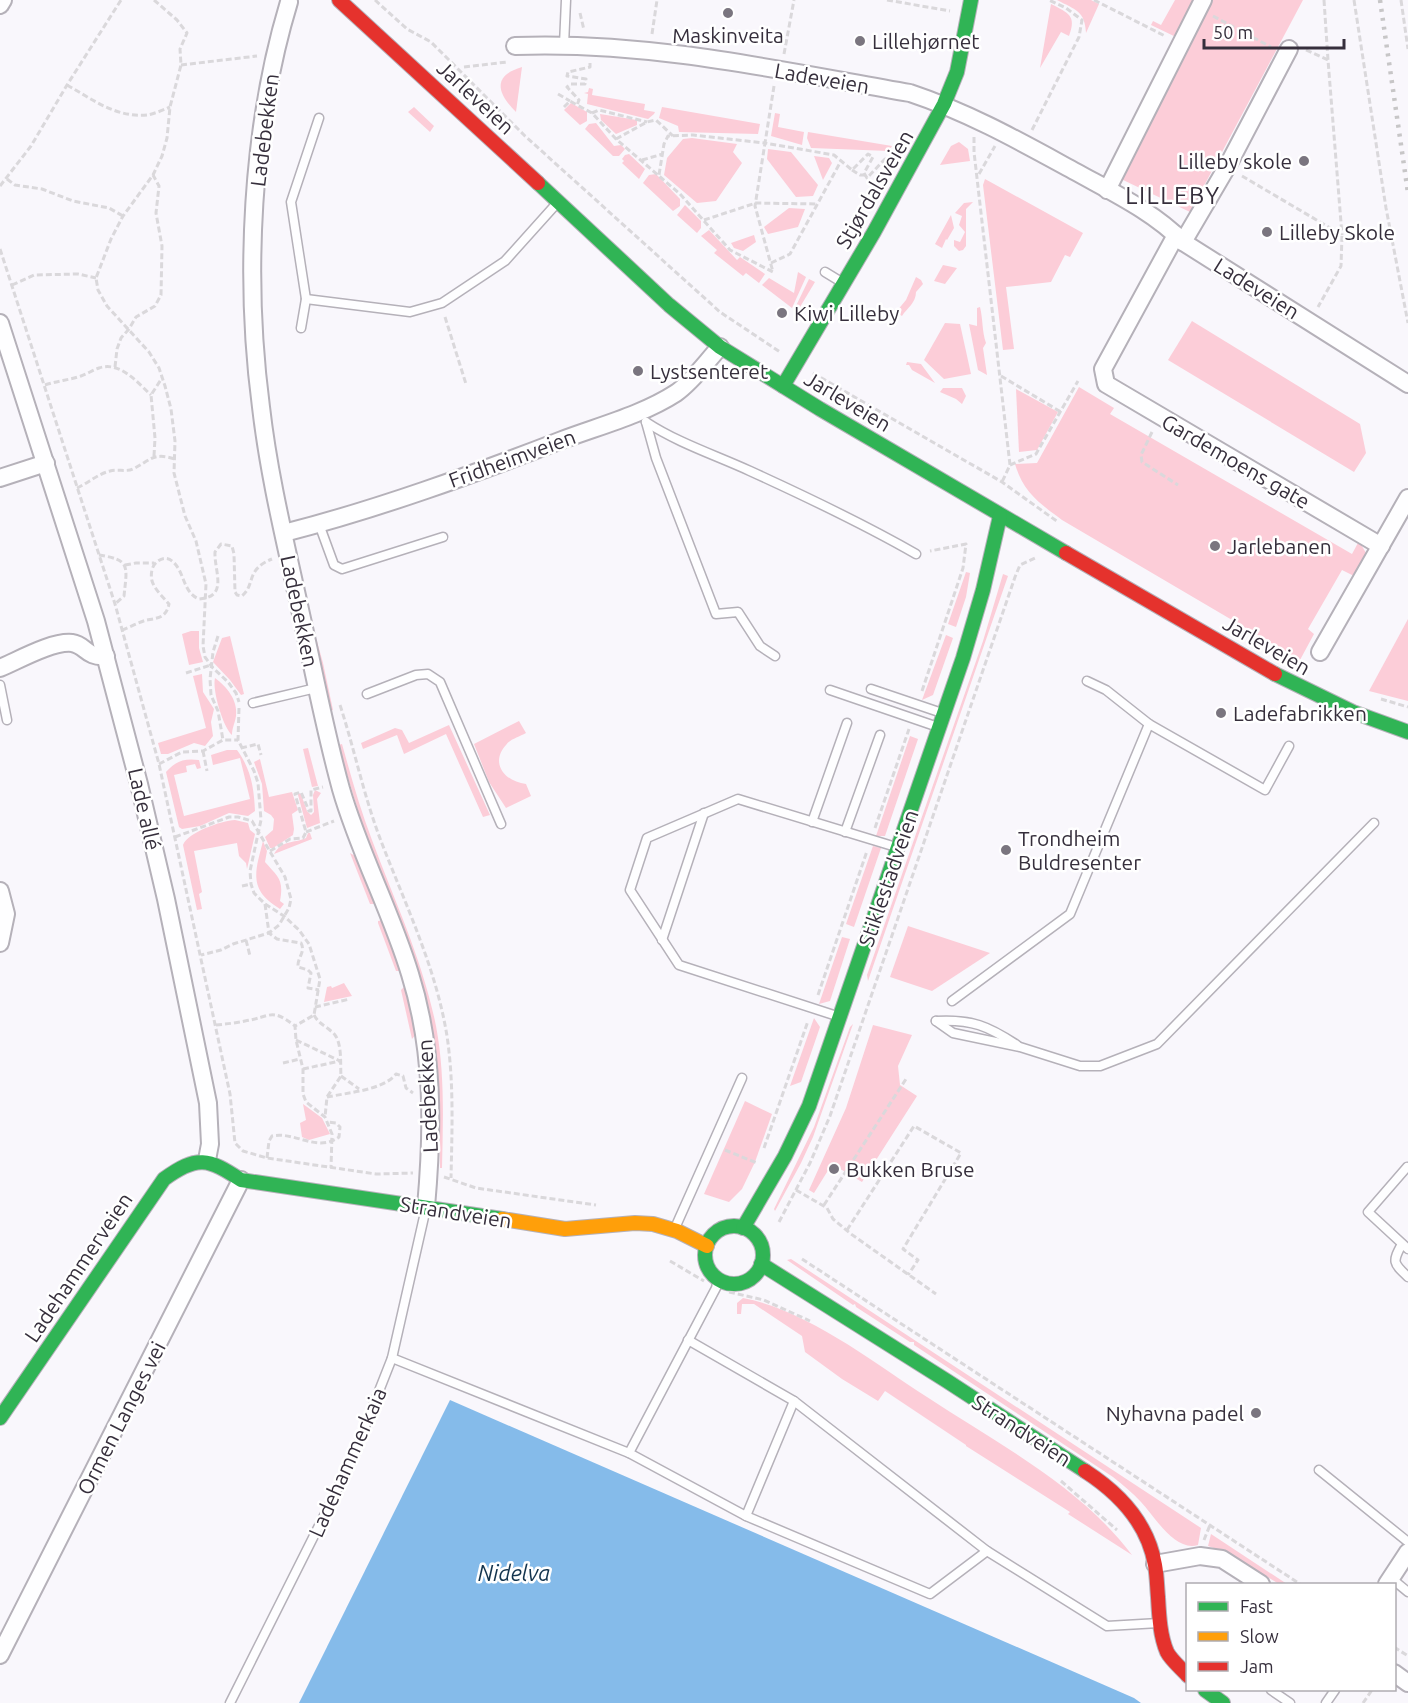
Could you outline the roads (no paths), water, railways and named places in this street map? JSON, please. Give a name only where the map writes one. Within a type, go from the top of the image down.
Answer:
[{"type":"main road","name":"Jarleveien","points":[[339,0],[669,305],[720,347],[1000,516],[1315,696],[1359,715],[1408,732]]},
{"type":"main road","name":"Stjørdalsveien","points":[[783,386],[880,222],[944,104],[957,72],[971,0]]},
{"type":"main road","name":"Stiklestadveien","points":[[743,1228],[785,1156],[809,1106],[963,658],[1000,516]]},
{"type":"main road","name":"Strandveien","points":[[207,1161],[241,1180],[565,1229],[645,1223],[674,1230],[707,1246]]},
{"type":"main road","name":"Ladehammerveien","points":[[0,1418],[164,1179],[186,1163],[207,1161]]},
{"type":"main road","points":[[730,1227],[743,1228],[760,1242],[761,1264],[753,1277],[740,1284],[717,1283],[706,1262],[707,1246],[718,1231],[730,1227]]},
{"type":"main road","name":"Strandveien","points":[[761,1264],[1097,1479],[1125,1504],[1138,1521],[1148,1540],[1155,1564],[1160,1623],[1167,1653],[1186,1674]]},
{"type":"main road","points":[[1208,1691],[1223,1703]]},
{"type":"street","points":[[0,5],[3,0]]},
{"type":"street","name":"Ladebekken","points":[[289,2],[272,65],[263,126],[254,232],[252,298],[261,407],[316,688],[342,792],[402,950],[421,1018],[431,1091],[431,1155],[426,1207]]},
{"type":"street","points":[[1107,190],[1201,4]]},
{"type":"street","name":"Ladeveien","points":[[515,46],[564,45],[650,50],[910,93],[944,104],[1002,132],[1169,227],[1180,238],[1408,384]]},
{"type":"street","points":[[1180,238],[1227,167],[1288,52]]},
{"type":"street","name":"Gardemoens gate","points":[[1180,238],[1103,369],[1106,384],[1381,546]]},
{"type":"street","name":"Lade allé","points":[[0,323],[106,656],[139,784],[166,899],[208,1103],[210,1144],[207,1161]]},
{"type":"street","name":"Fridheimveien","points":[[284,532],[318,524],[462,478],[644,416],[692,379],[720,347]]},
{"type":"street","points":[[0,478],[46,464]]},
{"type":"street","points":[[1320,652],[1408,498]]},
{"type":"street","points":[[0,668],[56,645],[73,643],[95,657],[106,656]]},
{"type":"street","points":[[0,891],[6,914],[0,943]]},
{"type":"street","name":"Ormen Langes vei","points":[[0,1655],[241,1180]]},
{"type":"street","points":[[1389,1581],[1408,1552]]},
{"type":"street","points":[[1155,1564],[1200,1556],[1222,1559],[1259,1583]]},
{"type":"street","points":[[1396,1674],[1408,1683]]},
{"type":"lane","points":[[564,45],[566,0]]},
{"type":"lane","points":[[301,328],[306,299],[291,202],[319,118]]},
{"type":"lane","points":[[306,299],[410,312],[442,303],[505,261],[558,202]]},
{"type":"lane","points":[[825,272],[843,283]]},
{"type":"lane","points":[[644,416],[669,437],[819,502],[916,554]]},
{"type":"lane","points":[[644,416],[656,458],[716,614],[738,612],[760,646],[775,656]]},
{"type":"lane","points":[[318,524],[334,565],[342,569],[443,537]]},
{"type":"lane","points":[[367,694],[416,675],[428,674],[440,682],[501,824]]},
{"type":"lane","points":[[1088,681],[1106,690],[1149,724],[1265,790],[1288,746]]},
{"type":"lane","points":[[0,684],[7,720]]},
{"type":"lane","points":[[253,703],[316,688]]},
{"type":"lane","points":[[871,689],[917,705],[941,720]]},
{"type":"lane","points":[[830,690],[912,718],[941,720]]},
{"type":"lane","points":[[812,822],[847,723]]},
{"type":"lane","points":[[952,1001],[1070,914],[1149,724]]},
{"type":"lane","points":[[845,832],[879,735]]},
{"type":"lane","points":[[840,1017],[679,966],[630,890],[647,838],[738,799],[899,848]]},
{"type":"lane","points":[[662,940],[704,813]]},
{"type":"lane","points":[[1020,1047],[992,1029],[958,1020],[936,1022],[952,1032],[1020,1047],[1080,1066],[1100,1066],[1157,1044],[1374,823]]},
{"type":"lane","points":[[674,1230],[742,1078]]},
{"type":"lane","points":[[1408,1168],[1368,1212],[1405,1246],[1394,1257],[1396,1266],[1408,1277]]},
{"type":"lane","name":"Ladehammerkaia","points":[[230,1703],[351,1462],[392,1358],[426,1207]]},
{"type":"lane","points":[[629,1453],[717,1283]]},
{"type":"lane","points":[[688,1340],[794,1401],[987,1551],[1107,1626],[1160,1623]]},
{"type":"lane","points":[[392,1358],[629,1453],[746,1516],[930,1594],[987,1551]]},
{"type":"lane","points":[[746,1516],[794,1401]]},
{"type":"lane","points":[[1319,1470],[1408,1542]]},
{"type":"lane","points":[[1274,1691],[1290,1703]]},
{"type":"water","name":"Nidelva","points":[[450,1400],[1134,1698],[1141,1703],[299,1703]]},
{"type":"railway","points":[[1380,0],[1408,193]]},
{"type":"place","name":"Maskinveita","points":[[728,13]]},
{"type":"place","name":"Lillehjørnet","points":[[860,41]]},
{"type":"place","name":"Lilleby skole","points":[[1304,161]]},
{"type":"place","name":"Lilleby Skole","points":[[1267,232]]},
{"type":"place","name":"Kiwi Lilleby","points":[[782,313]]},
{"type":"place","name":"Lystsenteret","points":[[638,371]]},
{"type":"place","name":"Jarlebanen","points":[[1215,546]]},
{"type":"place","name":"Ladefabrikken","points":[[1221,713]]},
{"type":"place","name":"Trondheim Buldresenter","points":[[1006,850]]},
{"type":"place","name":"Bukken Bruse","points":[[834,1169]]},
{"type":"place","name":"Nyhavna padel","points":[[1256,1413]]},
{"type":"district","name":"LILLEBY","points":[[1173,195]]}]
